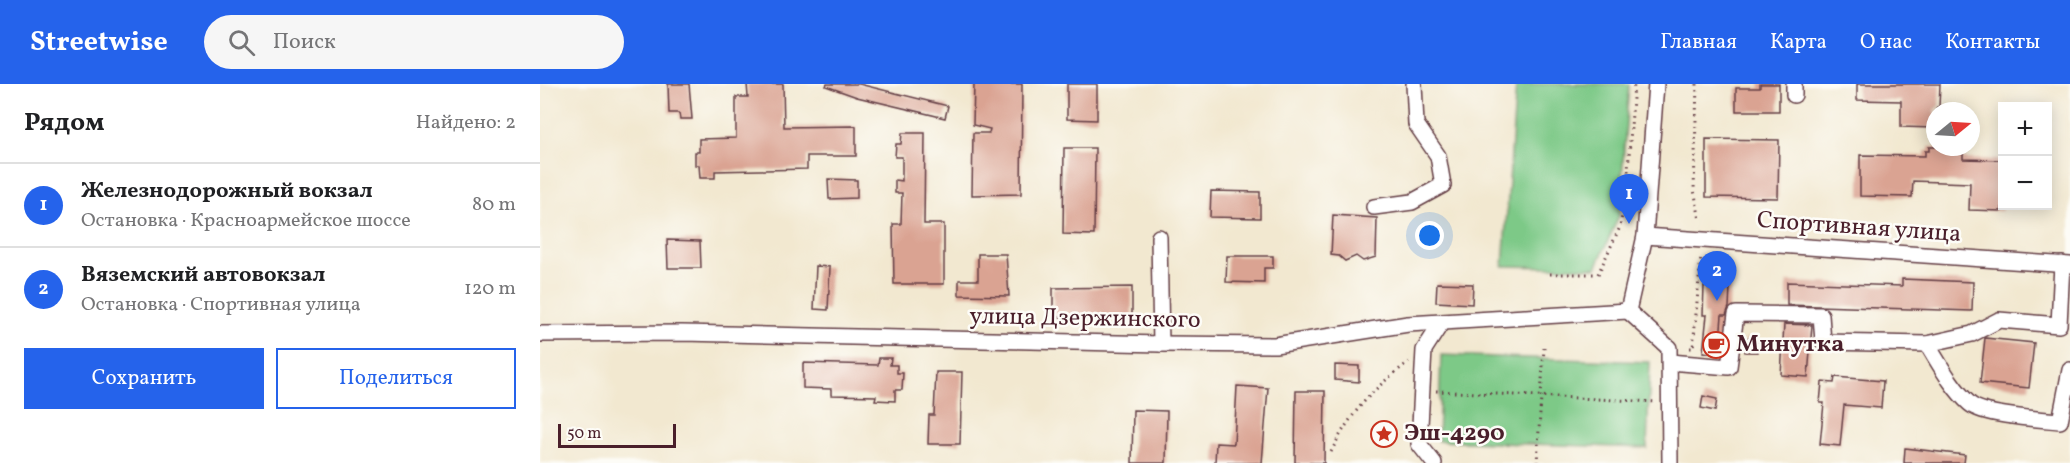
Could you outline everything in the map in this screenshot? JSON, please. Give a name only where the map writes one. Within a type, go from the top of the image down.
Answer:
[{"type":"street","points":[[1374,207],[1412,202],[1443,185],[1438,156],[1416,124],[1414,84]]},
{"type":"street","points":[[1656,84],[1645,236],[1628,311],[1669,355],[1730,367],[1736,314],[1821,315],[1822,342],[1927,344],[1972,334],[1999,320],[2059,324],[2066,265]]},
{"type":"street","name":"Спортивная улица","points":[[1645,236],[2066,265]]},
{"type":"street","points":[[1159,237],[1161,344]]},
{"type":"street","name":"улица Дзержинского","points":[[540,334],[682,333],[1275,345],[1408,324],[1628,311]]},
{"type":"street","points":[[1434,463],[1419,444],[1424,350],[1442,322]]},
{"type":"street","points":[[1927,344],[1948,378],[1971,405],[1993,413],[2060,421],[2070,370]]},
{"type":"street","points":[[1669,355],[1672,463]]},
{"type":"path","points":[[1550,274],[1598,274],[1620,227],[1627,184],[1634,84]]},
{"type":"path","points":[[1697,84],[1694,190],[1700,220]]},
{"type":"path","points":[[1669,355],[1693,348],[1702,251]]},
{"type":"path","points":[[1537,463],[1544,348]]},
{"type":"path","points":[[1331,452],[1345,425],[1365,400],[1386,379],[1424,350]]},
{"type":"path","points":[[1422,390],[1671,403]]},
{"type":"green space","points":[[1516,84],[1629,84],[1619,216],[1596,268],[1503,266]]},
{"type":"green space","points":[[1441,355],[1650,362],[1647,448],[1438,441]]},
{"type":"building","points":[[668,84],[689,84],[692,119],[680,119],[679,113],[669,113]]},
{"type":"building","points":[[747,84],[783,84],[784,127],[856,126],[856,156],[807,156],[807,169],[715,171],[715,178],[700,178],[699,165],[695,165],[695,152],[699,152],[699,139],[736,138],[736,97],[748,97]]},
{"type":"building","points":[[827,84],[859,84],[948,106],[945,118],[857,97],[826,86]]},
{"type":"building","points":[[974,84],[1022,84],[1021,194],[972,195],[973,133],[989,133],[990,129],[973,125]]},
{"type":"building","points":[[1067,84],[1097,84],[1097,120],[1067,119]]},
{"type":"building","points":[[1760,84],[1779,84],[1779,111],[1736,111],[1736,88],[1760,88]]},
{"type":"building","points":[[1857,84],[1940,84],[1939,102],[1926,102],[1926,128],[1901,127],[1901,101],[1857,100]]},
{"type":"building","points":[[902,133],[925,133],[924,224],[944,224],[944,284],[894,284],[893,224],[901,224],[902,193],[895,193],[895,180],[902,181],[902,157],[895,157],[896,144],[901,144]]},
{"type":"building","points":[[1706,139],[1779,140],[1778,198],[1706,197]]},
{"type":"building","points":[[1064,148],[1095,148],[1094,235],[1063,234]]},
{"type":"building","points":[[1925,151],[1926,156],[1963,156],[1963,159],[1998,160],[1998,210],[2002,211],[1969,210],[1970,183],[1913,181],[1912,197],[1860,196],[1860,155],[1925,156]]},
{"type":"building","points":[[828,179],[857,180],[857,198],[829,199]]},
{"type":"building","points":[[1211,191],[1260,192],[1260,218],[1210,217]]},
{"type":"building","points":[[1333,215],[1377,218],[1376,257],[1363,261],[1356,256],[1345,261],[1339,256],[1331,255]]},
{"type":"building","points":[[667,240],[700,241],[701,268],[668,268]]},
{"type":"building","points":[[978,254],[1006,254],[1009,296],[959,295],[959,280],[978,280]]},
{"type":"building","points":[[1227,256],[1273,256],[1273,268],[1264,268],[1264,283],[1226,282]]},
{"type":"building","points":[[816,266],[830,267],[828,310],[814,309]]},
{"type":"building","points":[[1902,279],[1973,282],[1972,311],[1787,305],[1787,282],[1902,286]]},
{"type":"building","points":[[1437,283],[1473,284],[1472,304],[1436,302]]},
{"type":"building","points":[[1704,286],[1730,287],[1729,307],[1726,315],[1722,315],[1719,354],[1703,352],[1707,315],[1703,315]]},
{"type":"building","points":[[1132,287],[1132,317],[1053,317],[1053,288]]},
{"type":"building","points":[[1784,324],[1812,325],[1808,377],[1781,375]]},
{"type":"building","points":[[1746,338],[1758,339],[1757,352],[1745,352]]},
{"type":"building","points":[[1985,338],[2034,343],[2029,388],[1980,383]]},
{"type":"building","points":[[879,358],[891,358],[890,365],[897,365],[897,373],[903,373],[902,390],[895,390],[895,401],[875,400],[876,396],[831,395],[831,389],[803,388],[803,363],[878,365]]},
{"type":"building","points":[[1335,365],[1359,366],[1359,382],[1335,380]]},
{"type":"building","points":[[936,372],[962,372],[960,444],[928,444],[929,415],[934,415]]},
{"type":"building","points":[[1835,377],[1883,381],[1881,408],[1844,405],[1840,446],[1820,444],[1824,403],[1820,403],[1822,382],[1834,383]]},
{"type":"building","points":[[1237,386],[1268,388],[1262,463],[1215,463],[1216,443],[1234,444]]},
{"type":"building","points":[[1296,391],[1325,391],[1324,463],[1295,463]]},
{"type":"building","points":[[1703,396],[1717,399],[1715,411],[1701,408]]},
{"type":"building","points":[[1133,410],[1167,411],[1166,463],[1132,463]]},
{"type":"building","points":[[1905,448],[1965,455],[1964,463],[1904,463]]},
{"type":"place","name":"Железнодорожный вокзал","points":[[1629,224]]},
{"type":"place","name":"Вяземский автовокзал","points":[[1717,301]]},
{"type":"place","name":"Минутка","points":[[1716,345]]},
{"type":"place","name":"Эш-4290","points":[[1384,434]]}]
